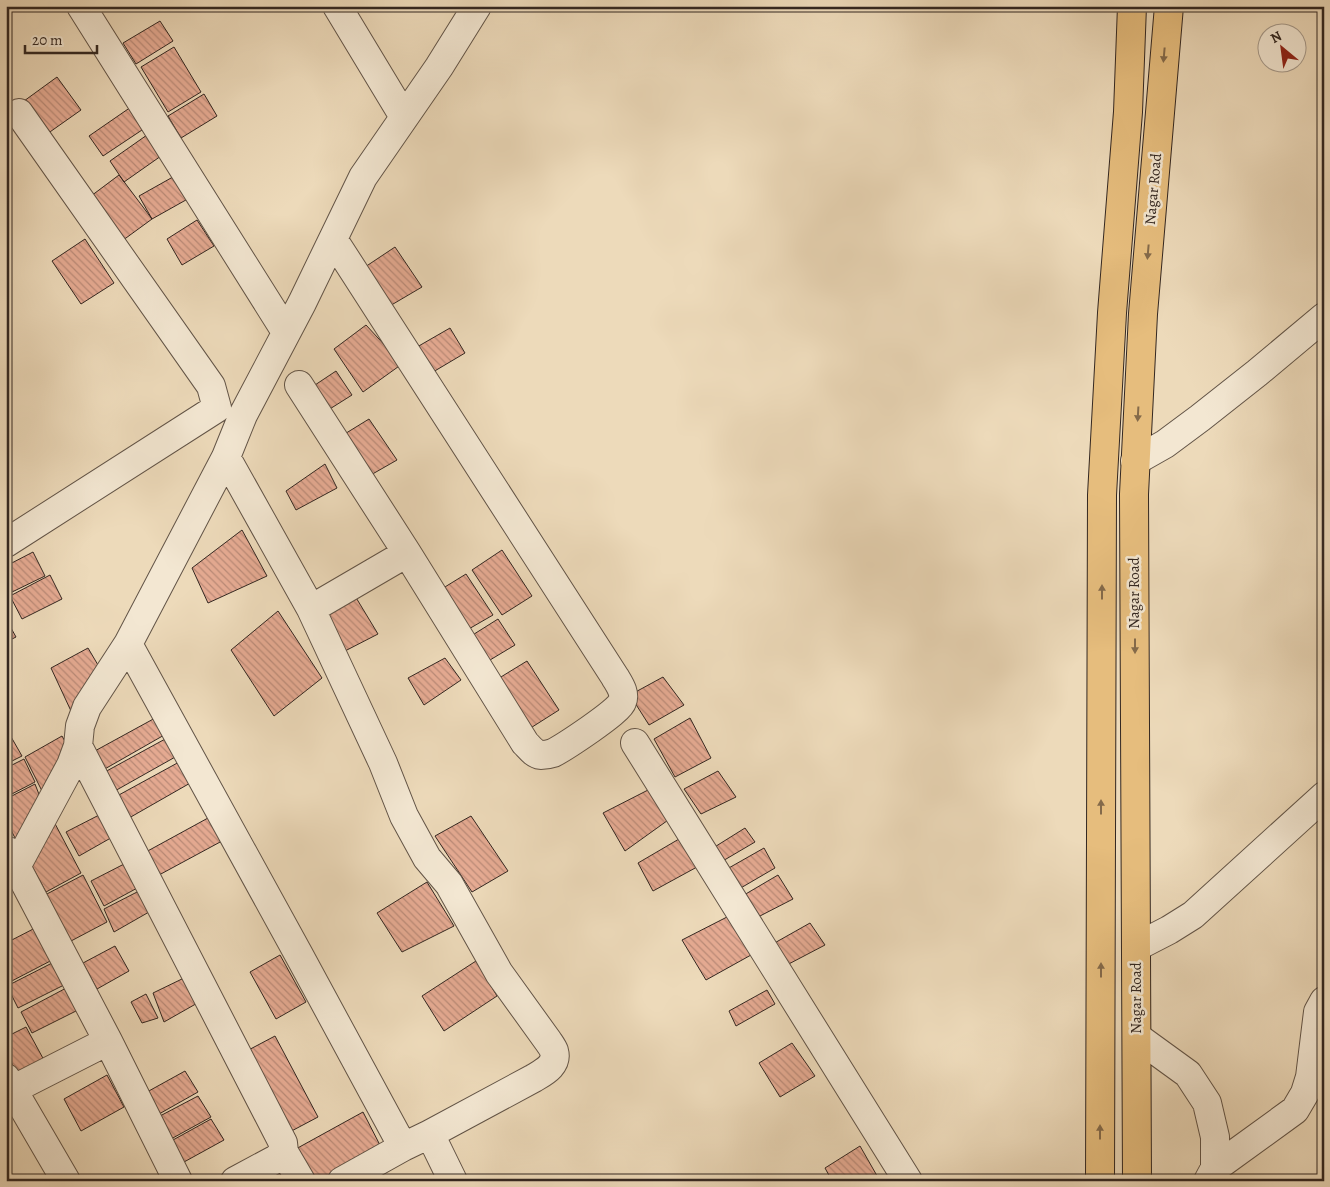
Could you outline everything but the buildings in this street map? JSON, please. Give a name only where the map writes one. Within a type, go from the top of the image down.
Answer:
[{"type":"highway","name":"Nagar Road","points":[[1100,1181],[1102,495],[1112,313],[1128,112],[1132,6]]},
{"type":"highway","name":"Nagar Road","points":[[1137,1181],[1135,461],[1143,314],[1169,6]]},
{"type":"street","points":[[81,6],[286,332]]},
{"type":"street","points":[[337,6],[404,117]]},
{"type":"street","points":[[178,1181],[108,1041],[10,862],[71,765],[78,746],[80,726],[87,707],[128,644],[226,457],[244,415],[363,177],[439,67],[477,6]]},
{"type":"street","points":[[6,544],[217,408],[211,386],[19,113]]},
{"type":"street","points":[[299,385],[408,553],[532,752],[541,755],[551,754],[614,712],[622,704],[621,687],[333,239]]},
{"type":"street","points":[[1135,461],[1165,444],[1200,418],[1324,317]]},
{"type":"street","points":[[226,457],[311,609],[383,764],[408,825],[427,858],[449,884],[499,973],[555,1052],[554,1061],[548,1070],[342,1181]]},
{"type":"street","points":[[311,609],[408,553]]},
{"type":"street","points":[[128,644],[403,1147]]},
{"type":"street","points":[[635,743],[908,1181]]},
{"type":"street","points":[[78,746],[283,1143],[284,1152],[301,1181]]},
{"type":"street","points":[[1136,947],[1193,915],[1324,796]]},
{"type":"street","points":[[1212,1174],[1295,1110],[1305,1093],[1310,1077],[1318,1012],[1324,1001]]},
{"type":"street","points":[[1137,1037],[1188,1074],[1207,1103],[1215,1138],[1212,1174]]},
{"type":"street","points":[[66,1181],[8,1087],[108,1041]]},
{"type":"street","points":[[430,1134],[454,1181]]},
{"type":"street","points":[[235,1181],[276,1159],[284,1152]]}]
